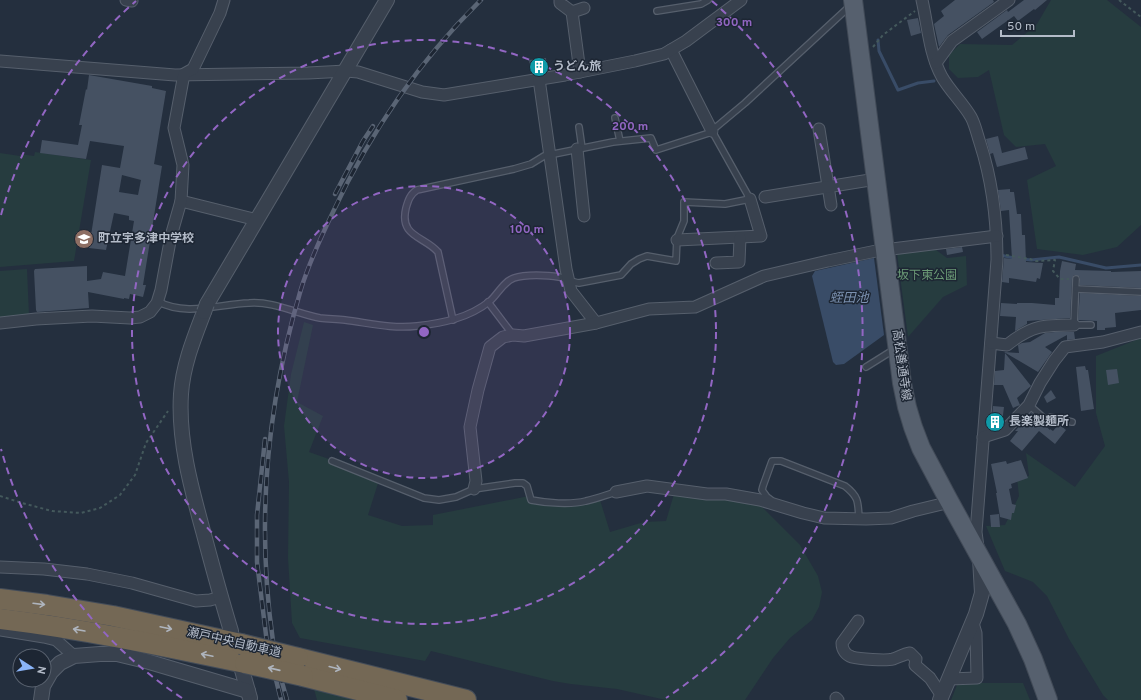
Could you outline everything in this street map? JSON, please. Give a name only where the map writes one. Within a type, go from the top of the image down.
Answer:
[{"type":"highway","name":"瀬戸中央自動車道","points":[[0,599],[113,616],[240,652],[300,667],[466,700]]},
{"type":"highway","name":"瀬戸中央自動車道","points":[[0,619],[240,652]]},
{"type":"highway","name":"瀬戸中央自動車道","points":[[300,667],[397,700]]},
{"type":"main road","name":"高松善通寺線","points":[[854,1],[898,350],[905,395],[913,427],[921,448],[1017,624],[1033,658],[1048,700]]},
{"type":"street","points":[[126,0],[132,0]]},
{"type":"street","points":[[184,74],[193,69],[220,13],[224,0]]},
{"type":"street","points":[[250,696],[240,652],[221,597],[191,485],[181,422],[181,394],[184,371],[192,343],[205,308],[387,0]]},
{"type":"street","points":[[560,0],[560,3],[572,12],[580,72]]},
{"type":"street","points":[[0,61],[184,74],[346,71],[358,72],[422,92],[444,95],[580,72],[664,54],[686,41],[729,4],[741,0]]},
{"type":"street","points":[[936,63],[952,41],[1009,0]]},
{"type":"street","points":[[923,2],[931,48],[936,63],[942,76],[970,116],[978,136],[987,166],[997,236],[991,343],[976,532],[980,558],[982,593],[972,622],[941,698]]},
{"type":"street","points":[[572,12],[584,8]]},
{"type":"street","points":[[671,50],[712,130]]},
{"type":"street","points":[[0,323],[36,319],[78,317],[130,318],[140,317],[150,312],[157,301],[161,290],[171,236],[181,201],[183,165],[174,128],[184,74]]},
{"type":"street","points":[[539,79],[549,155],[571,291],[596,323]]},
{"type":"street","points":[[819,129],[832,205]]},
{"type":"street","points":[[580,149],[588,197],[584,216]]},
{"type":"street","points":[[765,197],[829,188],[876,179]]},
{"type":"street","points":[[677,240],[761,236],[750,199]]},
{"type":"street","points":[[181,201],[257,220]]},
{"type":"street","points":[[474,488],[476,481],[470,427],[478,390],[490,347],[503,337],[513,335],[524,336],[596,323],[649,309],[695,307],[764,276],[828,261],[886,250],[997,236]]},
{"type":"street","points":[[716,263],[739,262],[740,238]]},
{"type":"street","points":[[991,343],[1007,345],[1018,336],[1046,325],[1074,325]]},
{"type":"street","points":[[1128,336],[1141,326]]},
{"type":"street","points":[[983,437],[1005,430],[1029,406],[1040,383],[1065,347],[1104,342],[1141,332]]},
{"type":"street","points":[[616,492],[647,486],[707,494],[726,494],[760,500],[784,508],[824,518],[859,519],[891,518],[942,504],[948,499]]},
{"type":"street","points":[[0,567],[44,569],[87,574],[132,583],[196,601],[210,600],[221,597]]},
{"type":"street","points":[[858,621],[842,643],[842,648],[846,653],[852,657],[880,660],[892,659],[906,653],[910,653],[916,659],[914,665],[930,678],[941,698]]},
{"type":"street","points":[[948,679],[977,678],[976,633],[972,622]]},
{"type":"street","points":[[0,630],[56,640],[74,656]]},
{"type":"street","points":[[42,700],[43,686],[51,672],[60,662],[74,656],[117,654],[146,661],[250,696]]},
{"type":"lane","points":[[657,11],[701,4],[708,0]]},
{"type":"lane","points":[[453,320],[438,252],[433,246],[411,234],[407,228],[405,221],[406,208],[412,193],[417,190],[514,169],[531,164],[544,156],[620,141],[651,138],[656,150],[709,133],[745,103],[854,1]]},
{"type":"lane","points":[[615,118],[620,141]]},
{"type":"lane","points":[[579,127],[580,149]]},
{"type":"lane","points":[[157,301],[184,309],[211,308],[250,302],[300,312],[320,318],[380,326],[416,326],[453,320],[469,314],[488,302],[513,278],[523,276],[559,277],[579,283],[622,275],[631,264],[647,256],[676,260],[677,240],[684,221],[684,202],[725,204],[750,199],[712,130]]},
{"type":"lane","points":[[1076,279],[1074,325],[1091,325]]},
{"type":"lane","points":[[1076,289],[1141,292]]},
{"type":"lane","points":[[488,302],[513,335]]},
{"type":"lane","points":[[866,368],[890,352],[898,350]]},
{"type":"lane","points":[[1029,406],[1046,420],[1050,417],[1072,422]]},
{"type":"lane","points":[[784,508],[766,497],[762,490],[772,461],[781,461],[845,486],[854,493],[858,502],[859,519]]},
{"type":"lane","points":[[332,462],[424,498],[439,500],[467,493],[474,488],[515,483],[523,483],[527,486],[532,500],[562,503],[587,501],[616,492]]},
{"type":"path","points":[[1119,0],[1141,17]]},
{"type":"path","points":[[868,51],[883,34],[923,2]]},
{"type":"path","points":[[997,253],[1036,261],[1055,260],[1053,271],[1060,279],[1076,279]]},
{"type":"path","points":[[0,496],[52,510],[80,513],[100,508],[120,495],[135,475],[146,443],[181,394]]},
{"type":"green space","points":[[1051,0],[1107,0],[1141,27],[1141,225],[1117,247],[1083,255],[1037,249],[1027,180],[1056,166],[1045,144],[1016,147],[1004,135],[989,70],[978,77],[958,78],[949,69],[949,55],[960,44],[1012,45],[1037,24]]},
{"type":"green space","points":[[35,152],[91,160],[74,261],[0,267],[0,153],[20,156],[20,154],[34,156]]},
{"type":"green space","name":"坂下東公園","points":[[932,247],[947,258],[966,256],[967,285],[943,297],[908,337],[897,253]]},
{"type":"green space","points":[[27,269],[29,315],[0,319],[0,271]]},
{"type":"green space","points":[[304,322],[313,325],[297,402],[323,416],[309,452],[380,477],[368,515],[402,526],[433,525],[433,515],[529,496],[538,500],[600,500],[610,532],[644,522],[666,521],[674,494],[732,500],[761,506],[800,545],[818,576],[822,592],[819,607],[812,620],[790,638],[773,658],[745,700],[666,700],[617,689],[553,681],[431,651],[425,661],[300,638],[292,623],[288,558],[289,482],[284,426],[291,374]]},
{"type":"green space","points":[[1141,338],[1141,700],[1108,700],[1103,695],[1069,639],[1047,596],[1033,582],[1005,571],[986,526],[1005,525],[1019,496],[1017,478],[1029,476],[1026,453],[1075,487],[1105,446],[1096,413],[1096,356]]},
{"type":"green space","points":[[967,683],[1023,683],[1030,700],[951,700],[957,685]]},
{"type":"green space","points":[[313,685],[366,700],[317,700]]},
{"type":"water","name":"蛭田池","points":[[874,258],[884,335],[844,364],[836,365],[833,362],[812,276],[815,271]]},
{"type":"building","points":[[955,0],[993,0],[994,2],[948,35],[939,47],[934,24],[944,16],[941,11]]},
{"type":"building","points":[[1024,0],[1047,0],[1018,21],[1014,16],[982,39],[977,32],[1007,10],[1008,12]]},
{"type":"building","points":[[918,18],[921,33],[911,36],[907,20]]},
{"type":"building","name":"うどん旅","points":[[546,58],[547,71],[531,73],[529,60]]},
{"type":"building","points":[[89,75],[152,86],[152,88],[166,91],[154,164],[162,166],[143,285],[146,285],[143,297],[130,294],[129,299],[124,299],[88,292],[89,308],[37,312],[35,269],[87,266],[87,281],[101,279],[103,272],[125,276],[134,221],[129,220],[129,216],[114,213],[106,250],[89,248],[102,165],[120,168],[124,146],[90,141],[86,159],[40,153],[42,140],[78,145],[82,125],[79,125],[86,89],[87,90]],"holes":[[[122,175],[141,180],[138,195],[119,192]]]},
{"type":"building","points":[[998,136],[1002,153],[1025,147],[1028,159],[997,167],[993,153],[990,154],[986,139]]},
{"type":"building","points":[[1010,189],[1010,192],[1014,192],[1017,214],[1021,214],[1022,235],[1025,235],[1026,262],[1043,263],[1040,279],[1037,278],[1036,282],[1009,278],[1009,283],[1002,282],[1004,258],[1012,259],[1009,210],[1001,211],[998,190]]},
{"type":"building","points":[[962,247],[963,252],[947,255],[946,249]]},
{"type":"building","points":[[1062,261],[1076,264],[1075,270],[1111,272],[1141,271],[1141,288],[1080,285],[1080,277],[1074,275],[1072,279],[1070,318],[1027,321],[1027,324],[1015,331],[1016,317],[1000,316],[1001,303],[1055,305],[1055,298],[1059,298]]},
{"type":"building","points":[[1080,293],[1141,296],[1141,310],[1115,313],[1116,327],[1105,328],[1105,330],[1097,330],[1097,321],[1078,320]]},
{"type":"building","points":[[1074,332],[1075,339],[1067,340],[1067,335],[1045,347],[1052,352],[1038,372],[1004,352],[1019,353],[1018,345],[1030,342],[1045,333]]},
{"type":"building","points":[[1005,353],[1031,386],[1017,398],[1020,405],[1013,408],[1003,385],[994,385],[995,371],[1004,370]]},
{"type":"building","points":[[1085,366],[1086,370],[1088,370],[1094,409],[1081,411],[1076,367]]},
{"type":"building","points":[[1117,369],[1119,383],[1108,385],[1106,370]]},
{"type":"building","points":[[1051,390],[1056,398],[1047,403],[1044,397]]},
{"type":"building","points":[[993,406],[1004,407],[1002,423],[993,426],[991,425]]},
{"type":"building","points":[[1031,413],[1050,430],[1053,431],[1059,424],[1066,430],[1055,444],[1039,431],[1022,451],[1010,441],[1018,431],[1015,431]]},
{"type":"building","points":[[1021,460],[1028,478],[1011,484],[1012,488],[1009,489],[1012,504],[1016,505],[1014,513],[1012,513],[1011,520],[1000,517],[991,464],[1006,461],[1007,464]]},
{"type":"building","points":[[999,514],[1000,527],[991,527],[990,515]]},
{"type":"waterway","points":[[878,40],[879,51],[898,90],[918,83],[934,81]]},
{"type":"waterway","points":[[1000,255],[1014,258]]},
{"type":"waterway","points":[[1022,259],[1031,260],[1059,257],[1106,268],[1141,265]]},
{"type":"railway","points":[[287,700],[275,656],[273,641],[265,552],[265,508],[273,419],[289,332],[311,260],[347,183],[363,154],[380,126],[417,73],[458,23],[481,0]]},
{"type":"railway","points":[[335,194],[363,141],[373,126]]},
{"type":"railway","points":[[265,439],[257,515],[257,562],[267,643],[281,700]]},
{"type":"place","name":"うどん旅","points":[[539,67]]},
{"type":"place","name":"町立宇多津中学校","points":[[84,239]]},
{"type":"place","name":"長楽製麺所","points":[[995,422]]}]
